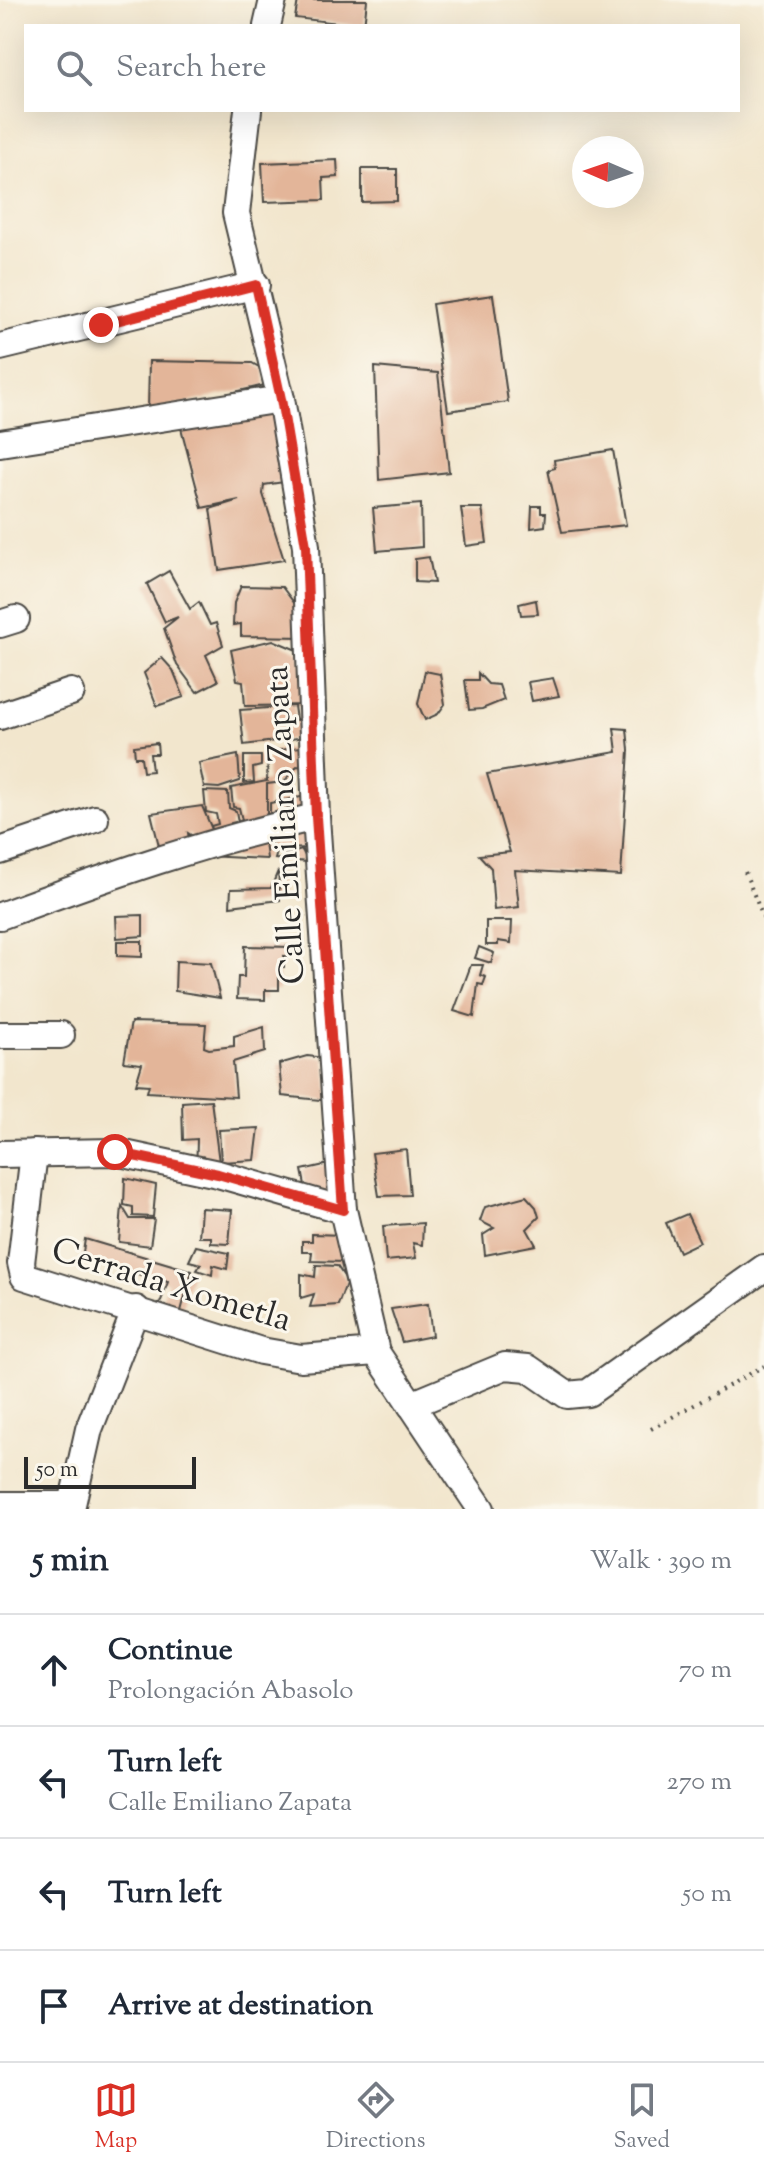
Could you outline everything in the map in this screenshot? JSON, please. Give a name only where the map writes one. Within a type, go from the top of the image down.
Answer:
[{"type":"street","points":[[267,24],[273,0]]},
{"type":"street","name":"Calle Emiliano Zapata","points":[[248,112],[236,213],[256,285],[281,399],[306,546],[316,817],[343,1210],[376,1352],[481,1509]]},
{"type":"street","points":[[0,347],[256,285]]},
{"type":"street","points":[[0,443],[281,399]]},
{"type":"street","points":[[0,716],[71,692]]},
{"type":"street","points":[[0,916],[143,863],[224,838],[316,817]]},
{"type":"street","points":[[0,851],[95,819]]},
{"type":"street","points":[[0,1035],[61,1035]]},
{"type":"street","points":[[0,1154],[115,1152],[218,1174],[343,1210]]},
{"type":"street","name":"Cerrada Xometla","points":[[34,1153],[21,1263],[24,1276],[261,1351],[301,1358],[376,1352]]},
{"type":"street","points":[[411,1405],[505,1366],[528,1368],[567,1395],[588,1393],[764,1268]]},
{"type":"street","points":[[0,1505],[71,1507],[89,1429],[136,1309]]},
{"type":"path","points":[[745,872],[764,920]]},
{"type":"path","points":[[651,1429],[764,1366]]},
{"type":"building","points":[[298,0],[367,0],[364,24],[295,18]]},
{"type":"building","points":[[337,160],[338,177],[323,178],[324,200],[264,202],[262,163]]},
{"type":"building","points":[[362,169],[397,169],[397,201],[362,202]]},
{"type":"building","points":[[493,295],[508,402],[448,411],[432,304]]},
{"type":"building","points":[[149,361],[252,363],[264,370],[265,385],[148,412]]},
{"type":"building","points":[[375,367],[438,373],[449,472],[379,480]]},
{"type":"building","points":[[279,403],[291,481],[264,485],[263,494],[284,560],[219,570],[210,509],[239,500],[202,508],[180,424]]},
{"type":"building","points":[[613,450],[626,525],[562,532],[548,470],[555,468],[554,460]]},
{"type":"building","points":[[421,504],[422,547],[377,551],[373,508]]},
{"type":"building","points":[[532,506],[541,506],[541,513],[546,513],[545,526],[531,528]]},
{"type":"building","points":[[461,508],[482,508],[487,543],[466,546]]},
{"type":"building","points":[[429,557],[434,583],[415,582],[415,559]]},
{"type":"building","points":[[169,571],[190,609],[199,602],[210,625],[216,623],[223,645],[206,655],[218,681],[197,692],[177,665],[164,628],[178,617],[165,622],[147,584]]},
{"type":"building","points":[[241,586],[282,587],[301,612],[304,637],[241,636],[241,624],[233,625],[234,603]]},
{"type":"building","points":[[536,600],[538,614],[521,615],[519,604]]},
{"type":"building","points":[[273,640],[299,651],[312,705],[245,706],[243,681],[237,680],[231,650]]},
{"type":"building","points":[[162,658],[173,670],[184,697],[157,706],[144,673]]},
{"type":"building","points":[[425,671],[440,674],[445,704],[438,714],[425,720],[418,704]]},
{"type":"building","points":[[478,673],[488,684],[499,685],[504,700],[482,709],[469,710],[465,680],[478,680]]},
{"type":"building","points":[[553,678],[559,696],[532,701],[528,682]]},
{"type":"building","points":[[294,706],[296,720],[305,718],[306,737],[244,745],[240,710]]},
{"type":"building","points":[[614,728],[627,729],[629,750],[621,876],[515,870],[519,907],[494,910],[491,868],[479,855],[510,852],[487,774],[617,752]]},
{"type":"building","points":[[157,743],[158,754],[150,754],[152,771],[143,772],[141,757],[135,757],[134,746]]},
{"type":"building","points":[[306,746],[304,767],[297,766],[284,782],[267,784],[267,823],[235,832],[235,822],[231,823],[231,832],[190,845],[161,854],[151,813],[202,806],[214,834],[211,826],[218,824],[216,814],[206,812],[204,791],[228,792],[229,808],[236,811],[238,822],[242,820],[239,808],[233,807],[231,788],[267,781],[268,752]]},
{"type":"building","points":[[238,755],[240,781],[219,788],[204,787],[199,763]]},
{"type":"building","points":[[244,756],[261,756],[261,766],[253,768],[254,782],[244,783]]},
{"type":"building","points":[[306,796],[306,848],[270,850],[270,803]]},
{"type":"building","points":[[264,833],[267,859],[185,855]]},
{"type":"building","points":[[302,850],[308,862],[275,859],[277,852],[288,854]]},
{"type":"building","points":[[278,871],[280,900],[230,906],[231,889],[271,888]]},
{"type":"building","points":[[143,915],[143,936],[117,938],[116,916]]},
{"type":"building","points":[[486,921],[512,921],[511,943],[498,941],[498,945],[486,945]]},
{"type":"building","points":[[117,941],[142,941],[142,957],[117,956]]},
{"type":"building","points":[[245,946],[292,947],[292,957],[284,956],[284,967],[279,967],[279,990],[265,990],[265,1000],[237,999],[238,977],[244,977]]},
{"type":"building","points":[[479,947],[494,953],[491,963],[475,958]]},
{"type":"building","points":[[176,961],[211,963],[220,998],[175,991]]},
{"type":"building","points":[[471,965],[483,965],[480,975],[486,977],[483,985],[478,984],[474,1017],[454,1011]]},
{"type":"building","points":[[131,1022],[206,1024],[204,1047],[209,1049],[234,1046],[234,1036],[264,1027],[265,1052],[233,1062],[236,1097],[147,1092],[149,1085],[136,1084],[142,1064],[124,1062]]},
{"type":"building","points":[[307,1056],[325,1058],[329,1101],[282,1096],[279,1064]]},
{"type":"building","points":[[211,1100],[219,1162],[196,1177],[197,1139],[183,1140],[182,1102]]},
{"type":"building","points":[[259,1128],[255,1160],[221,1162],[219,1130]]},
{"type":"building","points":[[406,1149],[410,1195],[379,1196],[372,1153]]},
{"type":"building","points":[[329,1164],[334,1190],[326,1198],[307,1195],[302,1170]]},
{"type":"building","points":[[125,1178],[156,1185],[153,1217],[133,1216],[133,1207],[124,1205]]},
{"type":"building","points":[[526,1196],[536,1207],[539,1217],[527,1229],[536,1245],[485,1255],[483,1235],[494,1228],[480,1221],[485,1207]]},
{"type":"building","points":[[122,1206],[130,1219],[154,1219],[150,1246],[119,1242]]},
{"type":"building","points":[[201,1208],[232,1210],[229,1244],[211,1243],[211,1237],[199,1237]]},
{"type":"building","points":[[687,1214],[700,1242],[679,1252],[666,1223]]},
{"type":"building","points":[[423,1223],[422,1245],[413,1243],[416,1258],[386,1261],[383,1226]]},
{"type":"building","points":[[312,1234],[344,1235],[344,1262],[311,1261],[312,1252],[302,1252],[302,1241],[312,1241]]},
{"type":"building","points":[[85,1239],[192,1271],[180,1315],[159,1306],[168,1282],[82,1259]]},
{"type":"building","points":[[196,1246],[229,1253],[227,1269],[213,1265],[212,1275],[197,1270],[201,1264],[189,1261]]},
{"type":"building","points":[[316,1265],[337,1266],[347,1281],[338,1305],[310,1307],[314,1294],[301,1298],[301,1274],[315,1277]]},
{"type":"building","points":[[428,1304],[432,1336],[402,1342],[391,1309]]},
{"type":"route","points":[[101,325],[256,285],[281,399],[306,546],[316,817],[343,1210],[218,1174],[115,1152]]}]
